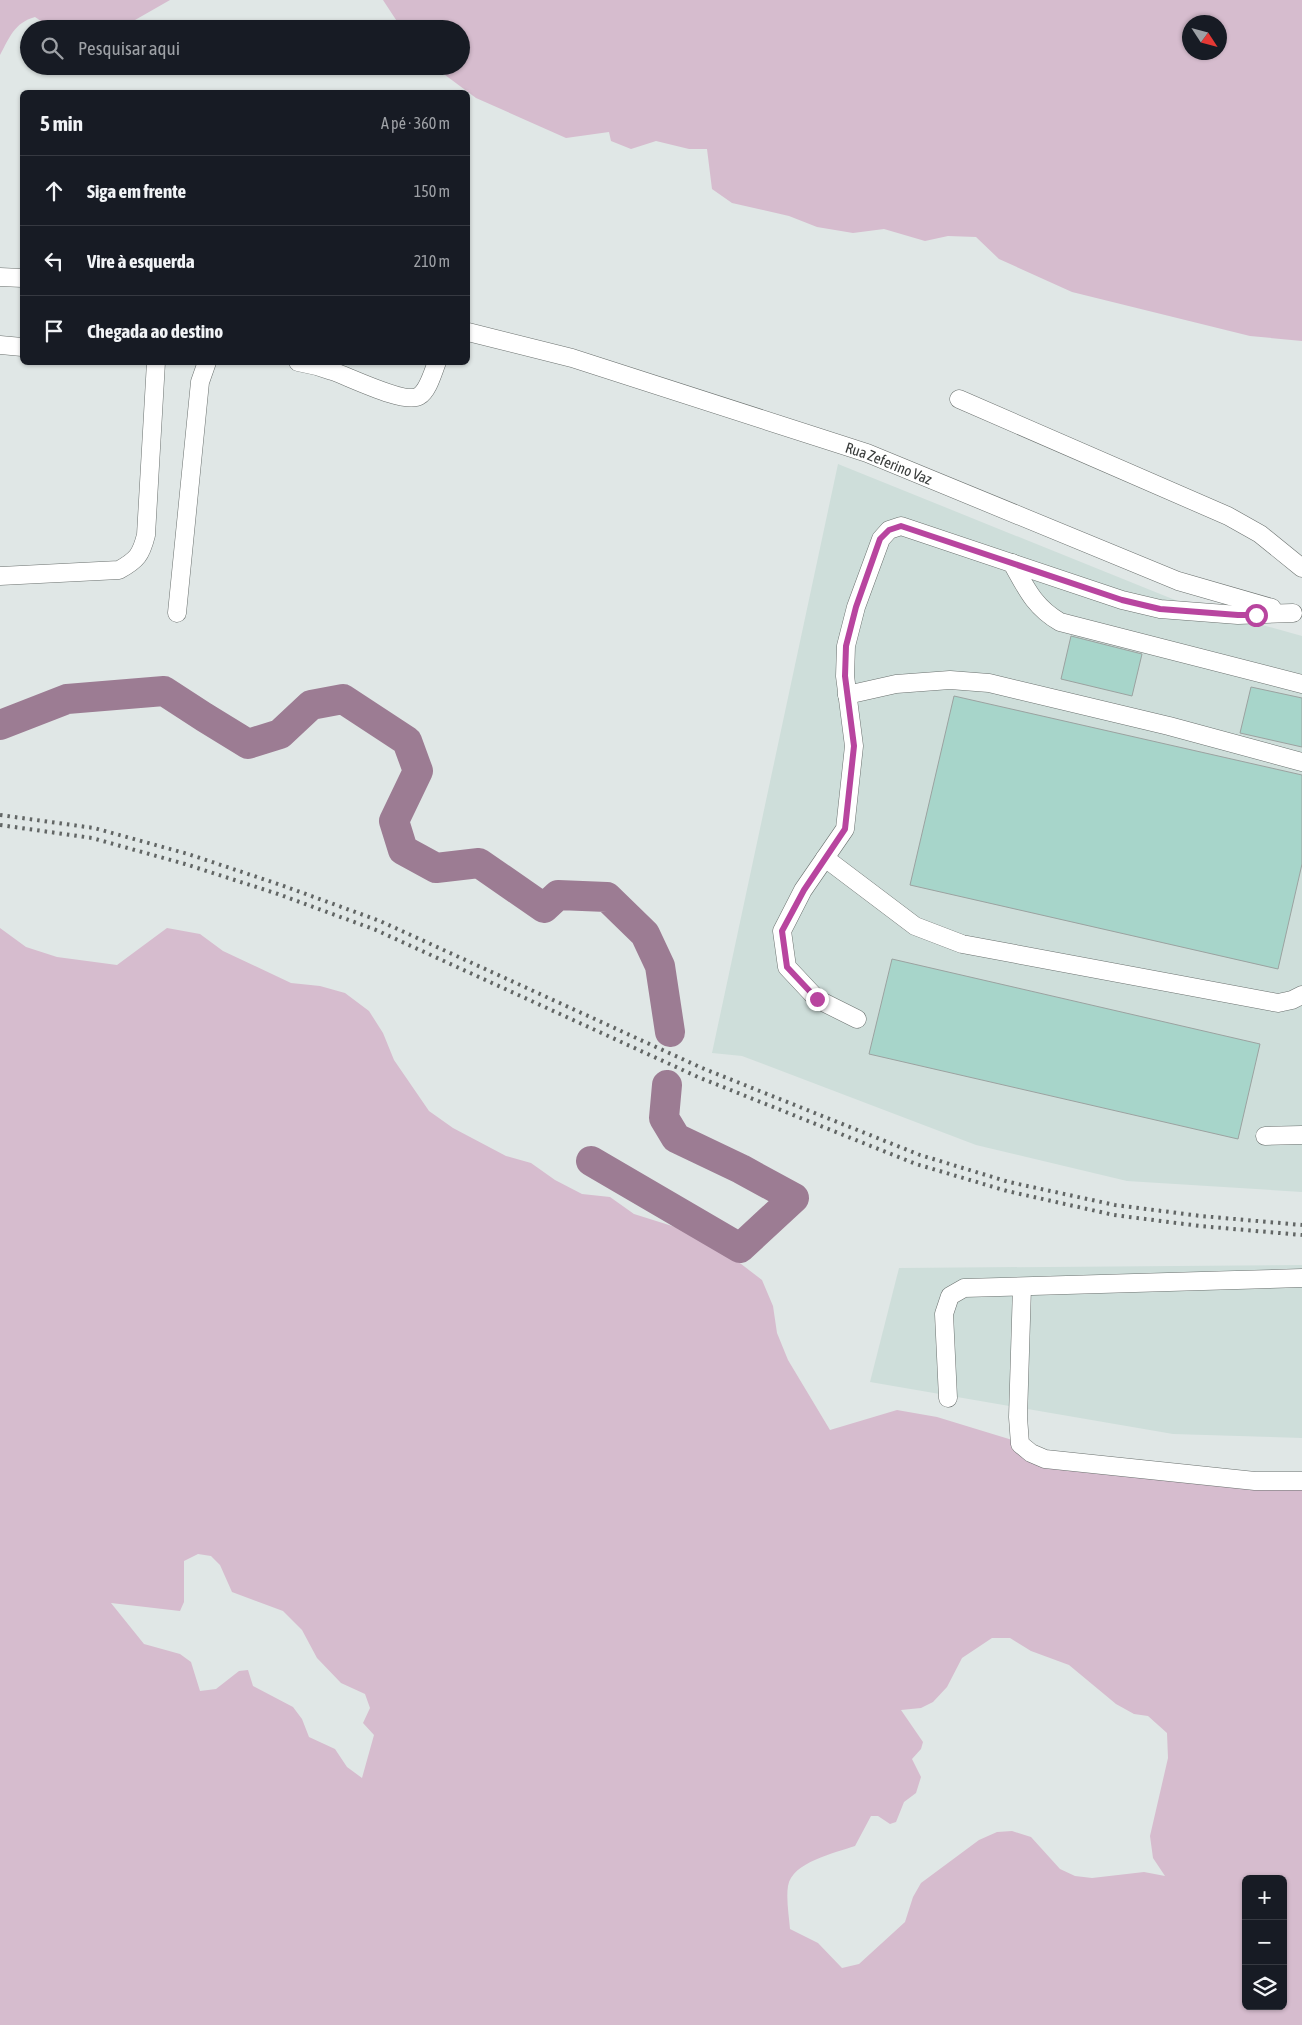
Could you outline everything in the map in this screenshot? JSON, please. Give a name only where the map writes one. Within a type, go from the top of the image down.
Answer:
[{"type":"street","points":[[0,277],[20,278]]},
{"type":"street","name":"Rua Zeferino Vaz","points":[[470,332],[572,358],[868,453],[1178,581],[1242,601],[1297,614]]},
{"type":"street","points":[[0,345],[20,347]]},
{"type":"street","points":[[0,576],[119,570],[134,562],[142,550],[146,534],[156,365]]},
{"type":"street","points":[[177,613],[200,382],[206,365]]},
{"type":"street","points":[[311,365],[332,370],[410,399],[419,396],[422,392],[436,365]]},
{"type":"street","points":[[960,399],[1228,516],[1260,534],[1302,568]]},
{"type":"street","points":[[857,1019],[817,999],[787,967],[782,931],[804,890],[845,829],[854,746],[845,676],[846,646],[856,607],[880,539],[889,530],[901,526],[1122,600],[1160,609],[1238,615],[1297,614]]},
{"type":"street","points":[[1012,563],[1032,598],[1046,614],[1060,622],[1302,684]]},
{"type":"street","points":[[848,695],[896,684],[950,680],[989,683],[1169,726],[1302,762]]},
{"type":"street","points":[[825,858],[914,926],[962,944],[1278,1003],[1292,1000],[1302,995]]},
{"type":"street","points":[[1265,1136],[1302,1135]]},
{"type":"street","points":[[948,1398],[944,1314],[950,1296],[964,1288],[1302,1278]]},
{"type":"street","points":[[1022,1287],[1018,1417],[1020,1444],[1031,1453],[1045,1459],[1256,1481],[1302,1481]]},
{"type":"shaded area","points":[[0,0],[170,0],[135,20],[40,20],[35,17],[28,20],[20,20],[20,25],[13,32],[0,55]]},
{"type":"shaded area","points":[[383,0],[1302,0],[1302,341],[1250,336],[1072,292],[999,259],[976,237],[948,236],[925,241],[884,229],[853,233],[817,227],[789,216],[732,203],[712,189],[707,149],[689,149],[656,141],[631,149],[611,141],[609,132],[566,138],[476,98],[470,94],[470,90],[465,90],[445,75],[470,75],[470,20],[396,20]]},
{"type":"shaded area","points":[[838,464],[1180,602],[1302,636],[1302,1192],[1127,1181],[976,1145],[742,1056],[712,1053]]},
{"type":"shaded area","points":[[0,928],[26,947],[57,957],[117,965],[167,928],[200,934],[223,951],[291,983],[320,986],[345,993],[369,1011],[383,1033],[394,1060],[429,1111],[453,1128],[506,1156],[531,1163],[555,1180],[582,1194],[610,1197],[634,1214],[688,1231],[715,1244],[762,1280],[773,1306],[777,1333],[788,1360],[830,1430],[897,1410],[937,1417],[1061,1455],[1104,1456],[1302,1489],[1302,2025],[0,2025]],"holes":[[[198,1554],[211,1556],[220,1565],[232,1592],[283,1611],[302,1630],[317,1658],[341,1683],[365,1694],[370,1708],[363,1723],[374,1735],[362,1778],[347,1767],[335,1749],[309,1737],[302,1719],[293,1707],[253,1686],[248,1670],[239,1671],[216,1689],[200,1691],[191,1662],[180,1654],[144,1644],[111,1603],[180,1611],[184,1602],[184,1561]],[[992,1638],[1010,1638],[1031,1651],[1069,1665],[1116,1704],[1134,1714],[1148,1716],[1167,1733],[1168,1758],[1150,1836],[1153,1858],[1165,1876],[1144,1872],[1092,1878],[1075,1876],[1060,1869],[1031,1837],[1012,1831],[997,1832],[979,1840],[921,1883],[913,1897],[905,1922],[859,1964],[842,1968],[818,1943],[790,1929],[787,1896],[791,1878],[806,1865],[826,1855],[855,1846],[871,1816],[878,1816],[890,1824],[896,1822],[904,1802],[916,1793],[921,1777],[912,1759],[921,1749],[923,1742],[901,1710],[921,1708],[933,1702],[947,1687],[962,1658]]]},
{"type":"shaded area","points":[[1302,1265],[1302,1438],[1173,1434],[870,1382],[899,1268]]},
{"type":"building","points":[[1071,636],[1142,654],[1132,696],[1061,679]]},
{"type":"building","points":[[1251,687],[1302,698],[1302,747],[1240,733]]},
{"type":"building","points":[[954,696],[1302,775],[1302,864],[1278,969],[910,885]]},
{"type":"building","points":[[892,959],[1260,1044],[1238,1139],[869,1054]]},
{"type":"waterway","points":[[0,725],[67,699],[164,691],[248,744],[280,734],[311,705],[343,699],[407,741],[418,771],[394,821],[403,850],[436,868],[479,863],[544,908],[558,895],[607,897],[645,934],[660,966],[670,1032]]},
{"type":"waterway","points":[[591,1161],[740,1248],[794,1198],[741,1169],[676,1138],[664,1118],[667,1085]]},
{"type":"railway","points":[[0,815],[94,828],[188,854],[380,921],[702,1068],[920,1155],[1009,1182],[1115,1205],[1201,1216],[1302,1225]]},
{"type":"railway","points":[[0,825],[92,838],[185,864],[278,894],[376,930],[698,1077],[916,1164],[1007,1191],[1114,1215],[1200,1226],[1302,1235]]},
{"type":"route","points":[[817,999],[787,967],[782,931],[804,890],[845,829],[854,746],[845,676],[846,646],[856,607],[880,539],[889,530],[901,526],[1122,600],[1160,609],[1256,615]]}]
